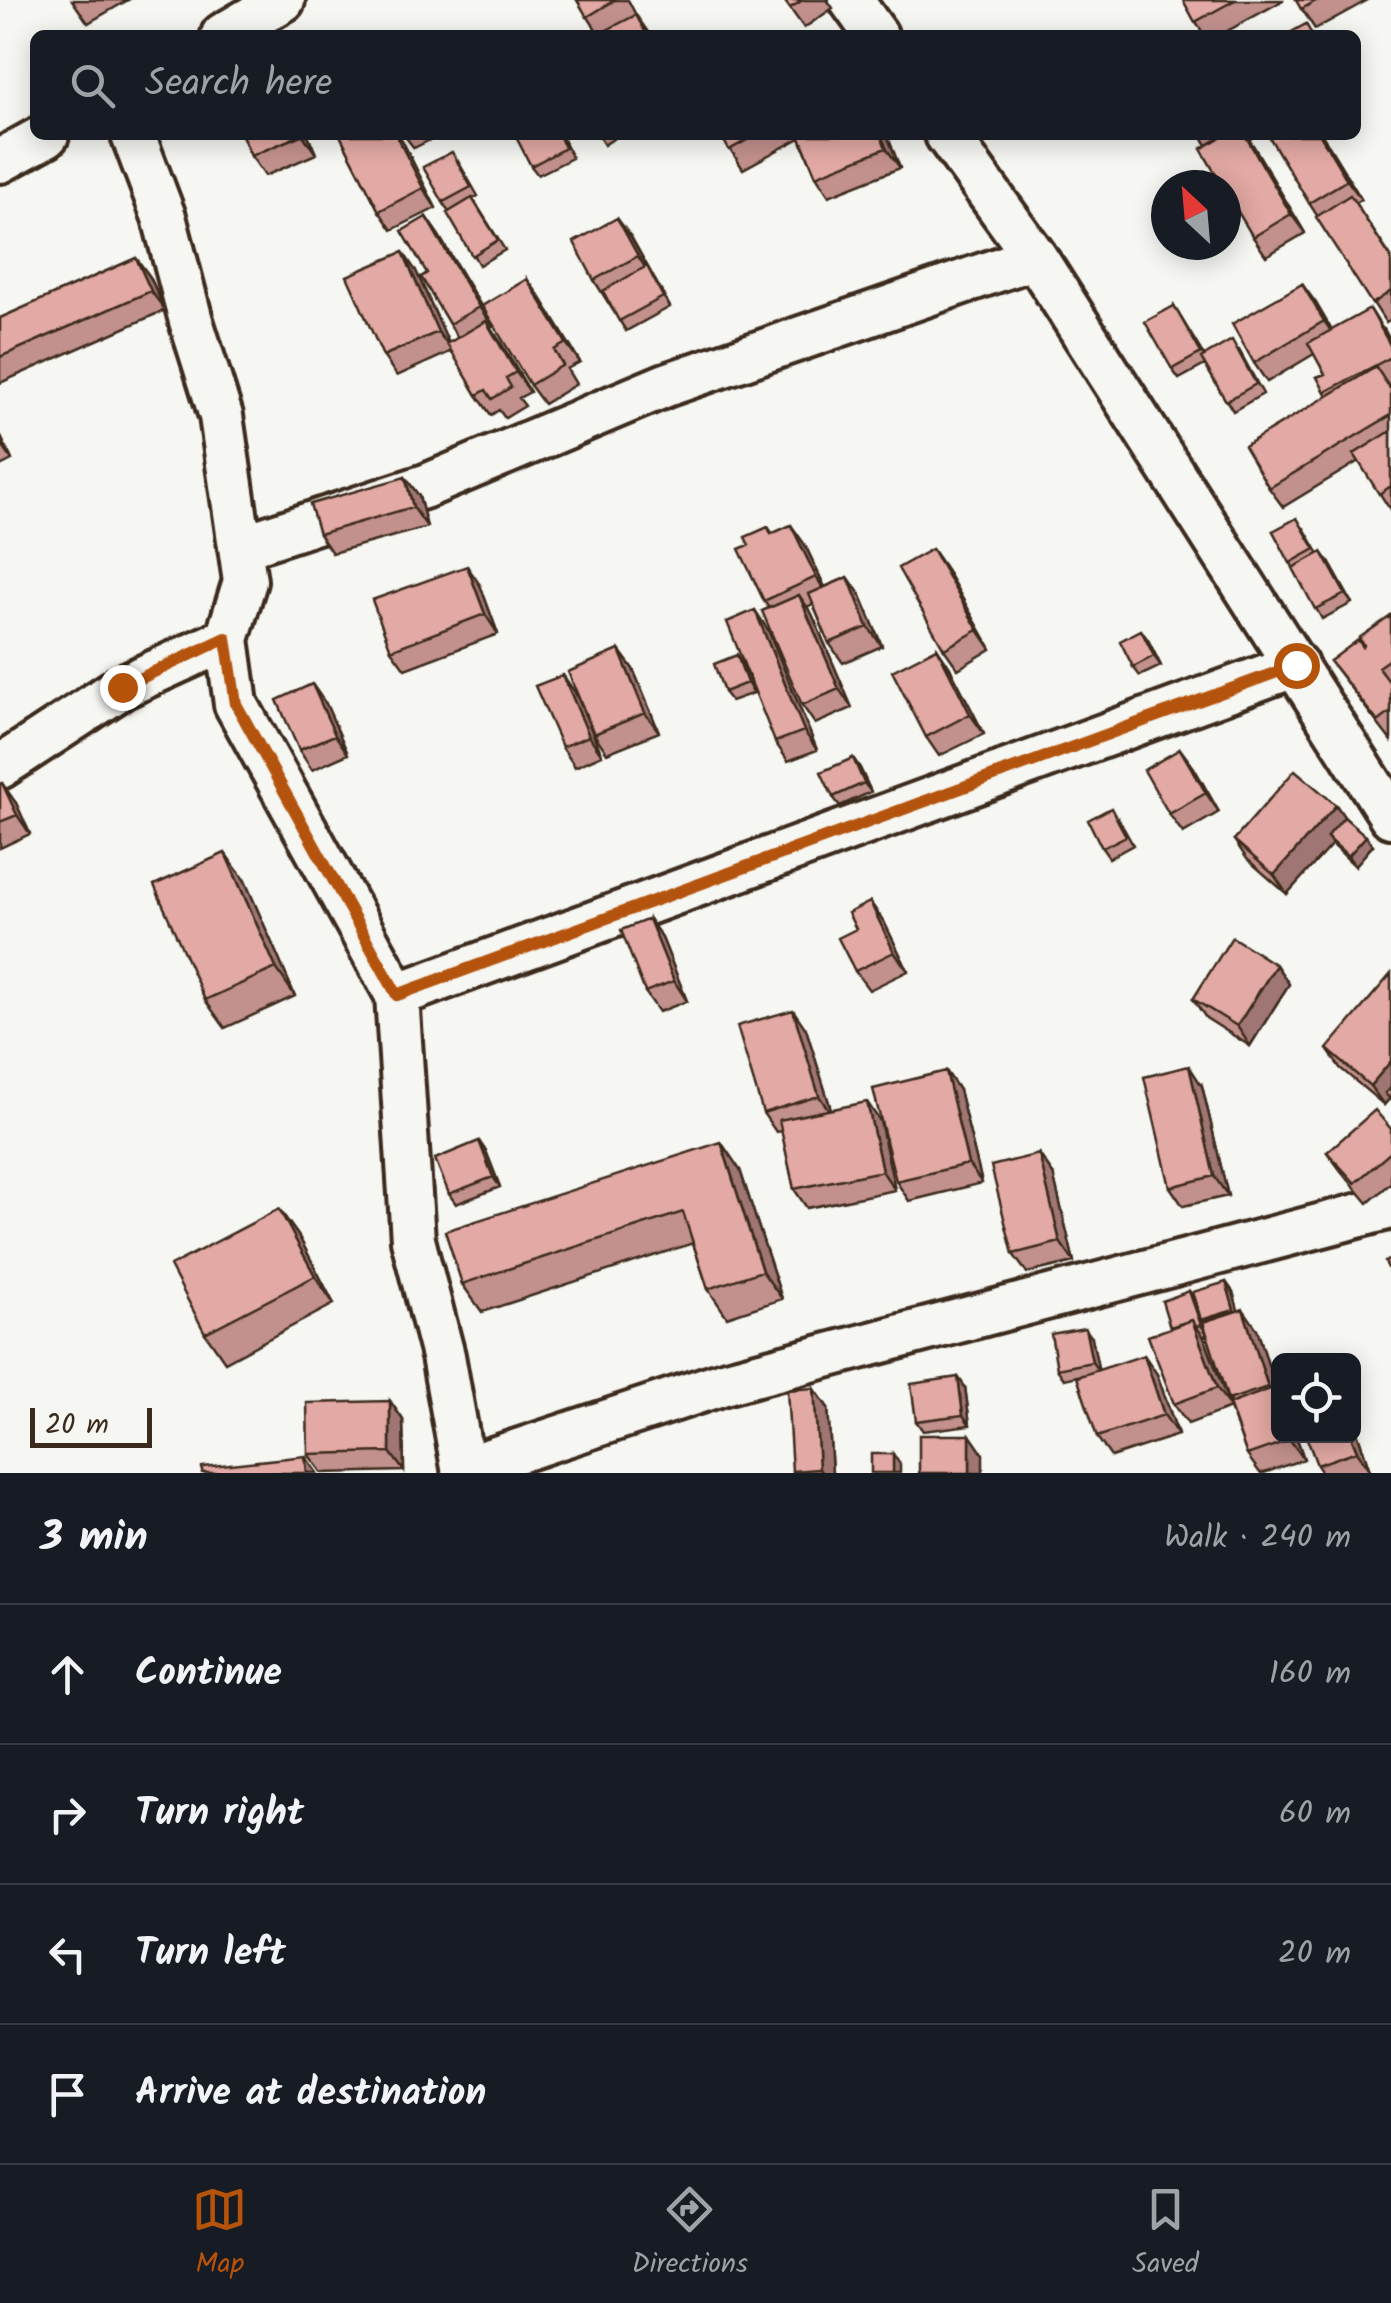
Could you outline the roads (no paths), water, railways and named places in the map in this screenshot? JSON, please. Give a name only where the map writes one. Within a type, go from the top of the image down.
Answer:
[{"type":"street","points":[[232,30],[283,0]]},
{"type":"street","points":[[851,0],[872,30]]},
{"type":"street","points":[[0,161],[38,140]]},
{"type":"street","points":[[136,140],[164,217],[190,322],[221,416],[245,581],[226,638],[236,704],[397,995],[414,1240],[443,1356],[464,1471],[727,1382],[1391,1207]]},
{"type":"street","points":[[951,140],[1035,257],[1391,816]]},
{"type":"street","points":[[240,547],[426,486],[666,385],[1035,257]]},
{"type":"street","points":[[0,767],[122,687],[226,638]]},
{"type":"street","points":[[397,995],[1296,665]]}]
